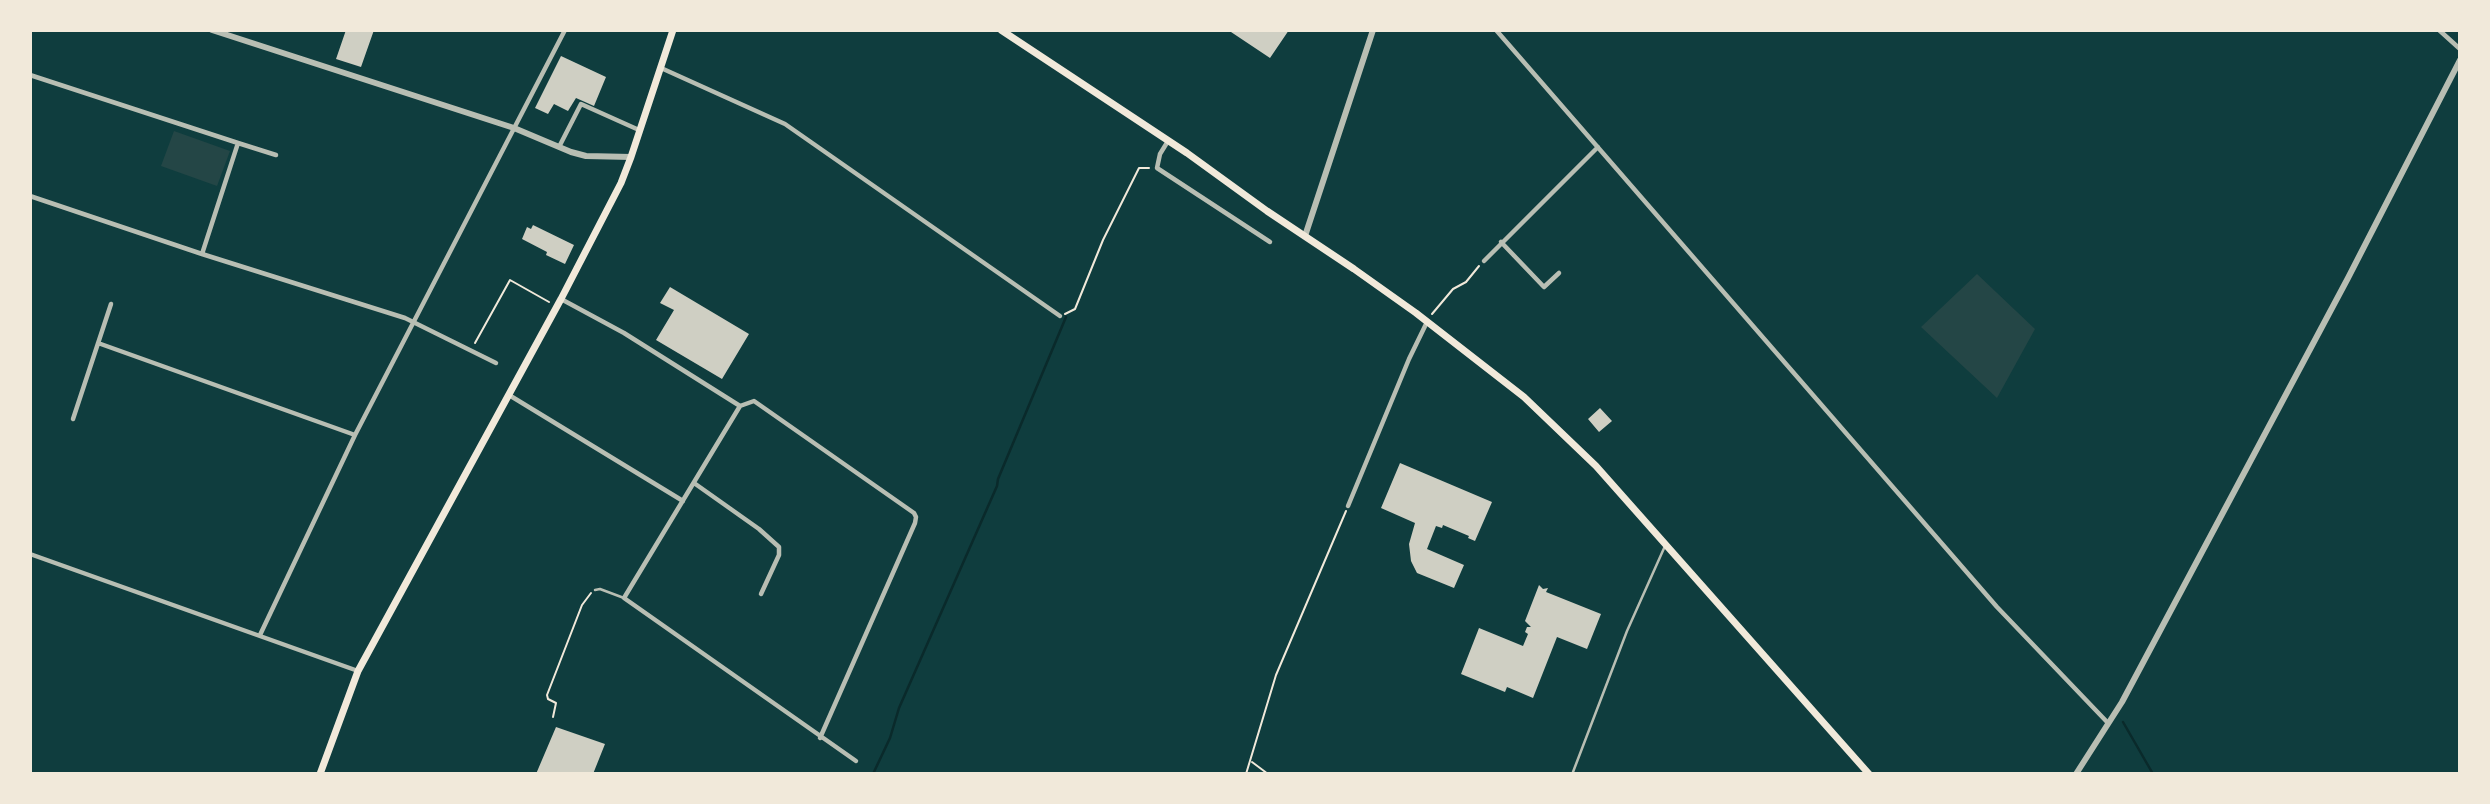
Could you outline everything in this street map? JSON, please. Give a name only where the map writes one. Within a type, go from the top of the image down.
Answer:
[{"type":"main road","points":[[320,774],[358,671],[559,303],[621,183],[673,30]]},
{"type":"main road","points":[[1001,30],[1168,141],[1427,322],[1487,366],[1545,415],[1596,466],[1869,774]]},
{"type":"street","points":[[212,30],[514,128],[559,148],[586,156],[631,157]]},
{"type":"street","points":[[260,635],[355,435],[565,30]]},
{"type":"street","points":[[1305,236],[1373,30]]},
{"type":"street","points":[[1496,30],[1997,607],[2108,723]]},
{"type":"street","points":[[2439,30],[2460,50]]},
{"type":"street","points":[[2076,774],[2122,702],[2460,60]]},
{"type":"street","points":[[660,68],[785,124],[1060,316]]},
{"type":"street","points":[[30,75],[276,155]]},
{"type":"street","points":[[559,148],[581,104],[639,130]]},
{"type":"street","points":[[1168,141],[1160,154],[1157,168],[1270,242]]},
{"type":"street","points":[[202,254],[238,143]]},
{"type":"street","points":[[1484,261],[1598,147]]},
{"type":"street","points":[[30,196],[414,322],[496,363]]},
{"type":"street","points":[[1501,242],[1544,287],[1559,273]]},
{"type":"street","points":[[559,303],[624,333],[740,406]]},
{"type":"street","points":[[73,419],[111,304]]},
{"type":"street","points":[[1348,506],[1427,322]]},
{"type":"street","points":[[98,343],[355,435]]},
{"type":"street","points":[[509,395],[683,501]]},
{"type":"street","points":[[820,737],[916,517],[754,401],[740,406],[624,598],[820,737],[856,761]]},
{"type":"street","points":[[694,483],[759,529],[779,547],[779,555],[761,594]]},
{"type":"street","points":[[30,554],[358,671]]},
{"type":"lane","points":[[1573,772],[1627,631],[1665,546]]},
{"type":"lane","points":[[595,590],[600,589],[624,598]]},
{"type":"path","points":[[1060,316],[1075,309],[1103,240],[1139,168],[1157,168]]},
{"type":"path","points":[[1427,322],[1453,289],[1466,282],[1484,261]]},
{"type":"path","points":[[471,350],[510,280],[559,303]]},
{"type":"path","points":[[1246,774],[1276,675],[1348,506]]},
{"type":"path","points":[[554,717],[556,703],[548,699],[547,695],[582,605],[595,590]]},
{"type":"path","points":[[1251,761],[1268,774]]},
{"type":"shaded area","points":[[174,131],[230,151],[217,186],[161,166]]},
{"type":"shaded area","points":[[1977,274],[2035,329],[1997,398],[1921,327]]},
{"type":"building","points":[[346,30],[374,30],[361,67],[336,59]]},
{"type":"building","points":[[1228,30],[1289,30],[1270,58]]},
{"type":"building","points":[[561,56],[606,77],[594,106],[576,98],[568,111],[554,104],[548,114],[535,108]]},
{"type":"building","points":[[533,225],[574,245],[565,264],[522,239],[527,227],[531,229]]},
{"type":"building","points":[[670,287],[749,334],[722,379],[656,340],[674,310],[660,303]]},
{"type":"building","points":[[1600,408],[1612,421],[1599,432],[1588,419]]},
{"type":"building","points":[[1400,463],[1492,502],[1475,541],[1443,525],[1442,528],[1436,526],[1427,549],[1464,565],[1454,588],[1417,573],[1411,561],[1409,544],[1415,523],[1381,508]]},
{"type":"building","points":[[1539,585],[1543,589],[1548,588],[1546,592],[1601,614],[1587,649],[1557,637],[1533,698],[1507,687],[1505,692],[1461,674],[1479,628],[1523,646],[1528,634],[1525,632],[1527,627],[1531,627],[1525,621]]},
{"type":"building","points":[[556,727],[605,744],[593,774],[536,774]]},
{"type":"waterway","points":[[873,774],[890,738],[899,708],[997,486],[1066,317]]},
{"type":"waterway","points":[[2123,722],[2153,774]]}]
